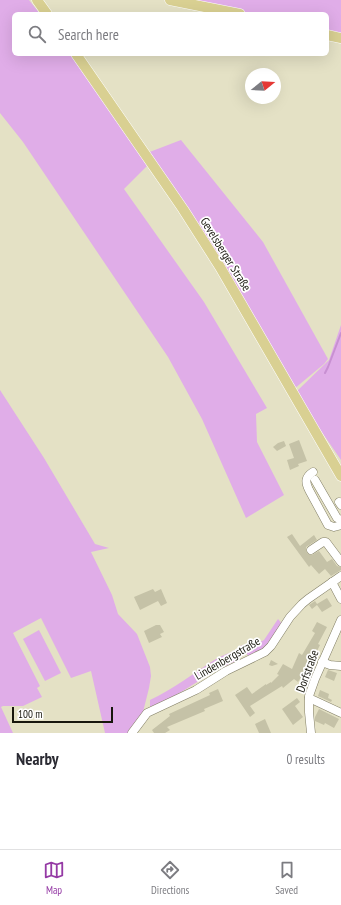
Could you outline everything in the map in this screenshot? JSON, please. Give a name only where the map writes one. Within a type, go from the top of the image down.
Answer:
[{"type":"main road","points":[[37,0],[46,12]]},
{"type":"main road","points":[[170,0],[230,12]]},
{"type":"main road","points":[[329,35],[341,38]]},
{"type":"main road","name":"Gevelsberger Straße","points":[[77,56],[183,209],[220,267],[341,476]]},
{"type":"street","points":[[313,472],[306,478],[306,485],[328,525],[334,528],[341,525]]},
{"type":"street","points":[[315,480],[337,518],[341,520]]},
{"type":"street","points":[[311,550],[323,542],[326,542],[341,562]]},
{"type":"street","name":"Lindenbergstraße","points":[[132,733],[147,713],[196,690],[226,670],[265,652],[271,646],[290,617],[298,608],[308,599],[341,576]]},
{"type":"street","points":[[332,582],[341,599]]},
{"type":"street","name":"Dorfstraße","points":[[310,733],[309,698],[315,679],[341,620]]},
{"type":"street","points":[[322,662],[330,665],[341,666]]},
{"type":"street","points":[[309,698],[341,713]]},
{"type":"shaded area","points":[[0,0],[29,0],[38,12],[12,12],[12,56],[72,56],[148,165],[124,189],[204,302],[267,408],[256,414],[257,442],[284,495],[246,518],[202,419],[168,357],[23,142],[0,113]]},
{"type":"shaded area","points":[[183,0],[341,0],[341,36],[329,33],[329,12],[240,12]]},
{"type":"shaded area","points":[[181,140],[263,242],[328,359],[294,389],[147,153]]},
{"type":"shaded area","points":[[341,325],[341,460],[295,393],[329,360]]},
{"type":"shaded area","points":[[0,390],[44,458],[95,544],[109,548],[91,552],[112,595],[118,614],[137,634],[150,667],[151,676],[143,712],[128,733],[105,733],[91,671],[71,678],[41,618],[13,633],[40,686],[37,688],[42,697],[23,706],[1,707],[13,733],[0,733]]},
{"type":"shaded area","points":[[278,619],[283,625],[265,649],[248,656],[245,650],[234,656],[236,661],[221,668],[176,695],[150,707],[150,700],[159,696],[216,659],[242,645],[246,650],[264,640]]},
{"type":"shaded area","points":[[39,630],[61,673],[45,681],[23,639]]},
{"type":"building","points":[[299,440],[307,461],[298,464],[299,466],[290,470],[287,460],[294,458],[289,444]]},
{"type":"building","points":[[284,441],[286,446],[277,451],[273,447],[278,443]]},
{"type":"building","points":[[292,534],[300,546],[314,535],[317,540],[306,547],[307,553],[312,555],[319,551],[327,562],[332,559],[337,566],[341,567],[341,570],[331,576],[325,569],[319,574],[311,565],[309,567],[287,537]]},
{"type":"building","points":[[153,589],[155,592],[161,589],[167,603],[161,606],[158,601],[140,610],[134,597]]},
{"type":"building","points":[[327,598],[332,606],[322,612],[317,605],[312,609],[309,605],[315,601],[317,604]]},
{"type":"building","points":[[317,622],[327,627],[318,644],[320,645],[313,659],[298,682],[294,679],[283,688],[282,686],[250,706],[255,713],[250,717],[235,695],[247,687],[252,694],[266,684],[271,683],[279,675],[277,674],[283,664],[292,669],[299,653],[302,655],[315,633],[312,631]]},
{"type":"building","points":[[156,625],[160,625],[164,632],[160,634],[162,637],[149,643],[144,631]]},
{"type":"building","points":[[271,660],[278,664],[272,666],[269,665]]},
{"type":"building","points":[[328,670],[337,673],[334,681],[325,677]]},
{"type":"building","points":[[218,689],[223,701],[204,709],[205,711],[167,727],[170,730],[165,733],[154,733],[152,730],[170,716],[169,714],[210,695],[209,693]]},
{"type":"building","points":[[320,690],[329,694],[328,698],[332,700],[331,702],[318,696]]},
{"type":"building","points":[[297,698],[300,702],[295,706],[303,717],[293,725],[282,709]]},
{"type":"building","points":[[319,709],[339,719],[334,728],[325,723],[324,725],[315,721],[315,717]]},
{"type":"building","points":[[265,719],[271,733],[259,733],[255,724]]},
{"type":"waterway","points":[[325,373],[341,333]]}]
